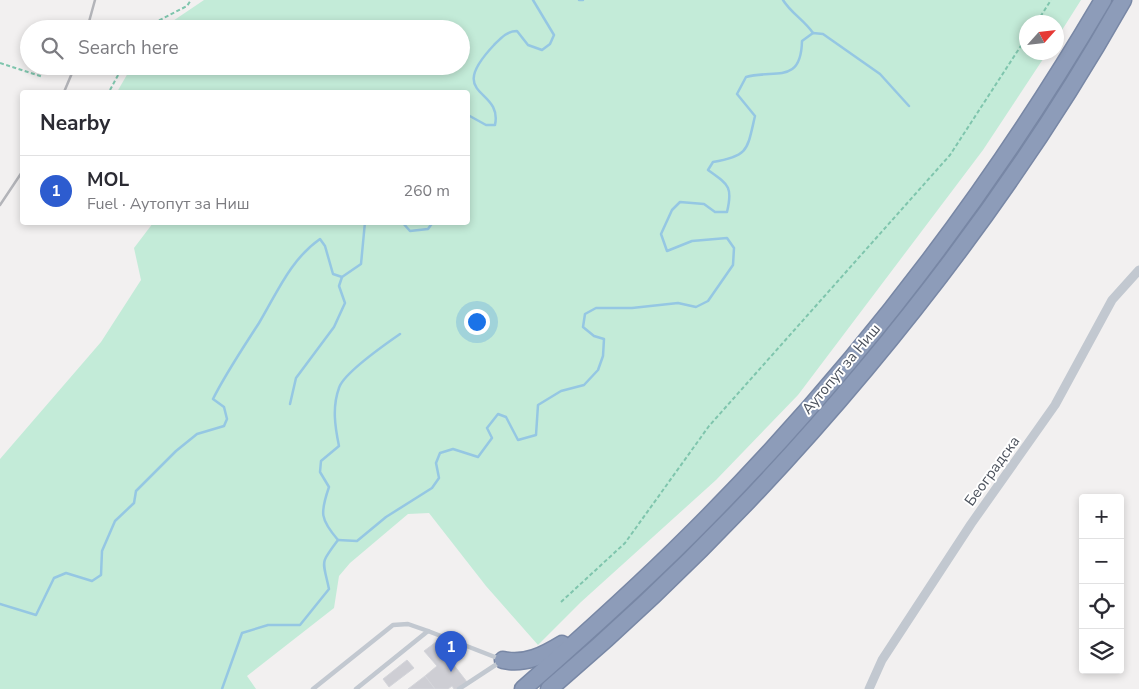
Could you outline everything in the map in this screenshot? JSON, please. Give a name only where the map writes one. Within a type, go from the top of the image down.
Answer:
[{"type":"highway","name":"Аутопут за Ниш","points":[[522,689],[592,627],[715,510],[794,424],[895,304],[1013,143],[1065,65],[1103,0]]},
{"type":"highway","name":"Аутопут за Ниш","points":[[548,689],[703,546],[767,479],[860,374],[970,234],[1043,128],[1123,0]]},
{"type":"highway","points":[[503,660],[516,662],[537,658],[592,627]]},
{"type":"street","name":"Београдска","points":[[869,689],[882,660],[971,524],[1055,405],[1112,300],[1139,270]]},
{"type":"lane","points":[[313,689],[393,625],[408,624],[503,660]]},
{"type":"lane","points":[[356,689],[428,631]]},
{"type":"lane","points":[[459,689],[485,670],[503,660]]},
{"type":"path","points":[[160,20],[187,6],[192,0]]},
{"type":"path","points":[[1041,15],[1051,0]]},
{"type":"path","points":[[561,602],[625,543],[709,426],[950,155],[1019,49]]},
{"type":"path","points":[[0,63],[20,70]]},
{"type":"path","points":[[37,75],[43,77]]},
{"type":"path","points":[[110,90],[118,75]]},
{"type":"green space","points":[[204,0],[1081,0],[1064,27],[1064,15],[1019,15],[1019,60],[1042,60],[983,150],[798,395],[716,480],[581,602],[538,645],[486,586],[429,513],[408,514],[350,563],[339,576],[334,608],[247,676],[256,689],[0,689],[0,459],[101,342],[141,280],[134,248],[151,225],[470,225],[470,90],[118,90],[127,75],[470,75],[470,20],[174,20]]},
{"type":"building","points":[[436,642],[467,682],[458,689],[454,689],[452,686],[448,689],[435,689],[425,676],[437,666],[424,651]]},
{"type":"building","points":[[407,660],[414,668],[389,687],[383,679]]},
{"type":"building","points":[[425,676],[435,689],[408,689]]},
{"type":"waterway","points":[[470,116],[486,125],[495,125],[495,113],[491,104],[474,84],[474,75],[480,62],[502,37],[510,32],[517,31],[528,45],[542,50],[550,44],[554,35],[533,0]]},
{"type":"waterway","points":[[783,0],[813,33]]},
{"type":"waterway","points":[[338,540],[357,541],[386,517],[432,488],[439,478],[436,463],[440,453],[453,449],[478,457],[492,438],[487,428],[498,414],[506,417],[518,440],[536,435],[538,405],[561,391],[584,385],[598,370],[603,356],[604,339],[594,336],[583,327],[585,314],[596,308],[632,308],[678,303],[696,307],[708,301],[733,265],[734,248],[727,238],[692,241],[667,251],[661,234],[672,210],[680,202],[704,204],[715,212],[727,212],[730,197],[728,187],[721,179],[708,170],[713,162],[740,154],[748,144],[755,116],[737,94],[746,77],[784,73],[791,70],[797,64],[802,41],[813,33],[823,34],[880,74],[909,106]]},
{"type":"waterway","points":[[0,604],[36,615],[54,578],[66,573],[92,581],[101,575],[102,551],[115,521],[134,503],[136,491],[176,451],[197,434],[224,426],[227,419],[224,407],[213,399],[292,267],[320,239],[325,246],[333,274],[342,277],[361,264],[365,225]]},
{"type":"waterway","points":[[405,225],[410,231],[428,229],[431,225]]},
{"type":"waterway","points":[[290,404],[296,378],[334,327],[345,303],[339,286],[342,277]]},
{"type":"waterway","points":[[222,689],[242,633],[268,625],[300,625],[329,589],[324,563],[338,540],[328,527],[323,515],[324,503],[329,487],[320,472],[321,461],[339,446],[336,432],[335,402],[339,388],[348,375],[400,334]]},
{"type":"railway","points":[[89,20],[95,0]]},
{"type":"railway","points":[[65,90],[71,75]]},
{"type":"railway","points":[[0,205],[20,175]]},
{"type":"place","name":"MOL","points":[[451,672]]}]
